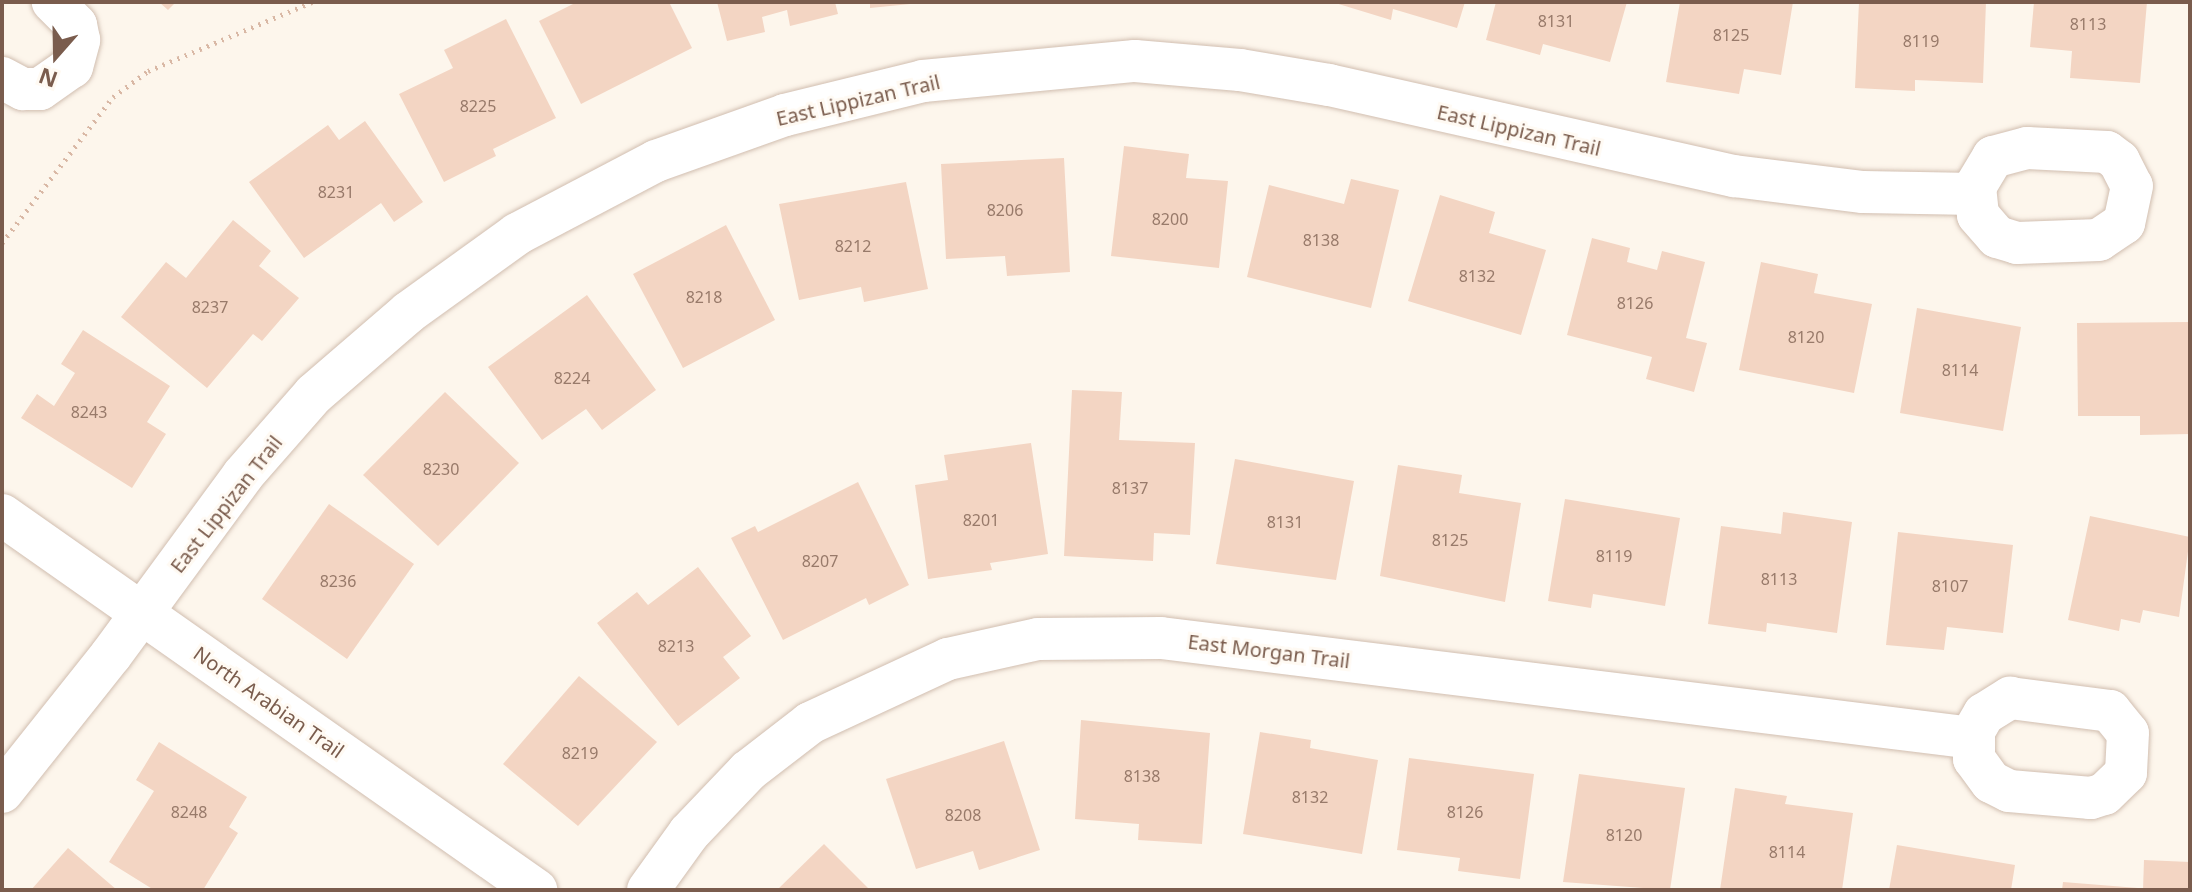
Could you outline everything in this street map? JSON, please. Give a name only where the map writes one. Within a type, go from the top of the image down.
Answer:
[{"type":"street","points":[[2,78],[23,89],[40,89],[72,67],[79,40],[76,25],[53,2]]},
{"type":"street","name":"East Lippizan Trail","points":[[2,792],[243,475],[314,394],[409,312],[517,234],[656,161],[785,115],[923,81],[1135,61],[1240,70],[1734,176],[1863,192],[1975,194]]},
{"type":"street","name":"North Arabian Trail","points":[[2,515],[536,890]]},
{"type":"street","name":"East Morgan Trail","points":[[648,890],[689,833],[748,771],[810,723],[948,659],[1038,639],[1161,638],[1973,738]]},
{"type":"path","points":[[2,243],[113,97],[148,71],[312,2]]},
{"type":"building","points":[[159,2],[176,2],[168,10]]},
{"type":"building","points":[[577,2],[669,2],[692,48],[581,104],[539,21]]},
{"type":"building","points":[[717,2],[835,2],[838,14],[790,26],[787,10],[762,17],[765,32],[727,41]]},
{"type":"building","points":[[870,2],[909,2],[910,4],[870,8]]},
{"type":"building","points":[[1332,2],[1465,2],[1457,28],[1393,9],[1391,20]]},
{"type":"building","points":[[1496,2],[1627,2],[1610,62],[1543,44],[1540,55],[1486,40]]},
{"type":"building","points":[[1680,2],[1793,2],[1781,75],[1744,69],[1739,94],[1666,82]]},
{"type":"building","points":[[1859,2],[1986,2],[1983,83],[1915,80],[1915,91],[1855,88]]},
{"type":"building","points":[[2034,2],[2147,2],[2140,83],[2070,78],[2072,51],[2030,47]]},
{"type":"building","points":[[506,19],[556,118],[493,149],[496,156],[444,182],[399,94],[453,68],[444,50]]},
{"type":"building","points":[[365,121],[423,202],[394,222],[381,203],[304,258],[249,182],[328,125],[339,140]]},
{"type":"building","points":[[1124,146],[1189,154],[1186,178],[1228,181],[1219,268],[1111,256]]},
{"type":"building","points":[[1064,158],[1070,272],[1007,276],[1005,256],[946,259],[941,164]]},
{"type":"building","points":[[1351,179],[1399,190],[1371,308],[1247,277],[1269,185],[1344,204]]},
{"type":"building","points":[[906,182],[928,289],[864,302],[861,287],[799,300],[779,204]]},
{"type":"building","points":[[1440,195],[1495,212],[1489,233],[1546,250],[1521,335],[1408,301]]},
{"type":"building","points":[[233,220],[271,251],[259,266],[299,298],[262,341],[253,334],[207,388],[121,317],[166,262],[186,278]]},
{"type":"building","points":[[726,225],[775,320],[683,368],[633,274]]},
{"type":"building","points":[[1592,238],[1630,248],[1627,262],[1657,270],[1662,251],[1705,262],[1686,338],[1707,343],[1694,392],[1646,379],[1652,357],[1567,335]]},
{"type":"building","points":[[1761,262],[1818,274],[1814,293],[1872,304],[1854,393],[1739,370]]},
{"type":"building","points":[[587,295],[656,390],[602,430],[586,409],[542,440],[488,367]]},
{"type":"building","points":[[1917,308],[2021,327],[2003,431],[1900,413]]},
{"type":"building","points":[[2190,322],[2190,434],[2140,435],[2140,416],[2078,416],[2077,323]]},
{"type":"building","points":[[83,330],[170,386],[147,422],[166,434],[132,488],[21,418],[37,394],[54,406],[75,373],[61,364]]},
{"type":"building","points":[[1072,390],[1122,392],[1119,440],[1195,443],[1190,535],[1154,533],[1153,561],[1064,556]]},
{"type":"building","points":[[445,392],[519,463],[438,546],[363,475]]},
{"type":"building","points":[[1031,443],[1048,554],[990,563],[992,570],[928,579],[915,485],[948,480],[944,455]]},
{"type":"building","points":[[1235,459],[1354,481],[1336,580],[1216,564]]},
{"type":"building","points":[[1398,465],[1462,475],[1459,493],[1521,503],[1505,602],[1380,576]]},
{"type":"building","points":[[858,482],[909,585],[869,605],[866,598],[783,640],[731,538],[755,526],[758,532]]},
{"type":"building","points":[[1565,499],[1680,518],[1665,606],[1593,594],[1591,608],[1548,601]]},
{"type":"building","points":[[329,504],[414,564],[347,659],[262,599]]},
{"type":"building","points":[[1783,512],[1852,522],[1837,633],[1767,623],[1766,632],[1708,624],[1721,526],[1781,534]]},
{"type":"building","points":[[2090,516],[2190,537],[2179,617],[2143,610],[2140,623],[2121,619],[2119,631],[2068,620]]},
{"type":"building","points":[[1898,532],[2013,545],[2003,633],[1947,627],[1944,650],[1886,645]]},
{"type":"building","points":[[698,567],[751,636],[723,657],[740,678],[678,726],[597,623],[637,592],[648,605]]},
{"type":"building","points":[[579,676],[657,742],[578,826],[503,764]]},
{"type":"building","points":[[1081,720],[1210,733],[1202,844],[1138,840],[1139,824],[1075,819]]},
{"type":"building","points":[[1260,732],[1311,740],[1310,748],[1378,760],[1362,854],[1243,834]]},
{"type":"building","points":[[1004,741],[1040,850],[979,870],[973,851],[916,869],[886,779]]},
{"type":"building","points":[[159,742],[247,797],[229,827],[238,833],[203,890],[154,890],[109,862],[154,791],[136,780]]},
{"type":"building","points":[[1409,758],[1534,774],[1520,879],[1458,871],[1460,858],[1397,850]]},
{"type":"building","points":[[1579,774],[1685,788],[1670,890],[1563,882]]},
{"type":"building","points":[[1735,788],[1787,796],[1785,804],[1853,813],[1842,890],[1720,890]]},
{"type":"building","points":[[824,844],[870,890],[777,890]]},
{"type":"building","points":[[1897,845],[2015,865],[2011,890],[1889,890]]},
{"type":"building","points":[[68,848],[117,890],[31,890]]},
{"type":"building","points":[[2144,860],[2190,862],[2190,890],[2143,890]]},
{"type":"building","points":[[2063,882],[2138,888],[2138,890],[2062,890]]}]
